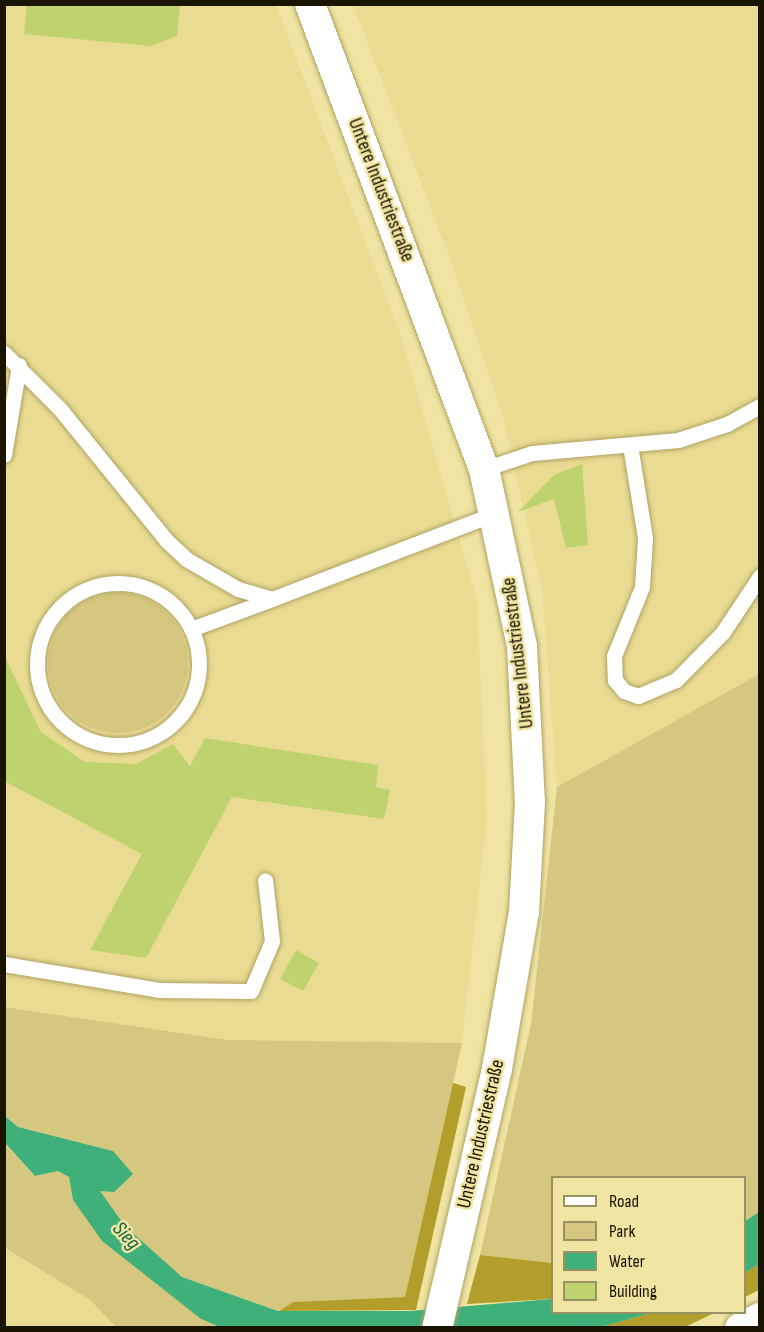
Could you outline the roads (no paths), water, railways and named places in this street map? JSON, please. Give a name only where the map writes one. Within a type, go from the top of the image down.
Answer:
[{"type":"street","name":"Untere Industriestraße","points":[[310,4],[484,469],[496,513],[522,646],[528,858],[514,986],[437,1328]]},
{"type":"street","points":[[740,1328],[759,1318]]},
{"type":"lane","points":[[4,353],[19,365],[186,559],[238,589],[272,599]]},
{"type":"lane","points":[[4,455],[19,365]]},
{"type":"lane","points":[[484,469],[532,453],[678,440],[727,424],[759,406]]},
{"type":"lane","points":[[630,445],[645,538],[642,587],[614,656],[615,680],[624,691],[638,696],[676,680],[723,632],[759,576]]},
{"type":"lane","points":[[191,630],[496,513]]},
{"type":"lane","points":[[123,583],[150,589],[175,605],[191,630],[199,674],[191,701],[173,725],[149,740],[122,746],[92,742],[57,719],[42,694],[36,669],[39,642],[51,618],[72,597],[97,585],[123,583]]},
{"type":"lane","points":[[4,964],[159,990],[251,991],[272,941],[265,880]]},
{"type":"water","name":"Sieg","points":[[4,1115],[18,1127],[113,1151],[133,1174],[114,1192],[100,1191],[125,1226],[182,1277],[278,1311],[410,1311],[551,1299],[551,1314],[647,1314],[597,1328],[220,1327],[201,1319],[102,1241],[73,1200],[69,1177],[58,1171],[35,1176],[5,1143]]},
{"type":"water","points":[[759,1212],[759,1264],[746,1272],[746,1220]]}]
